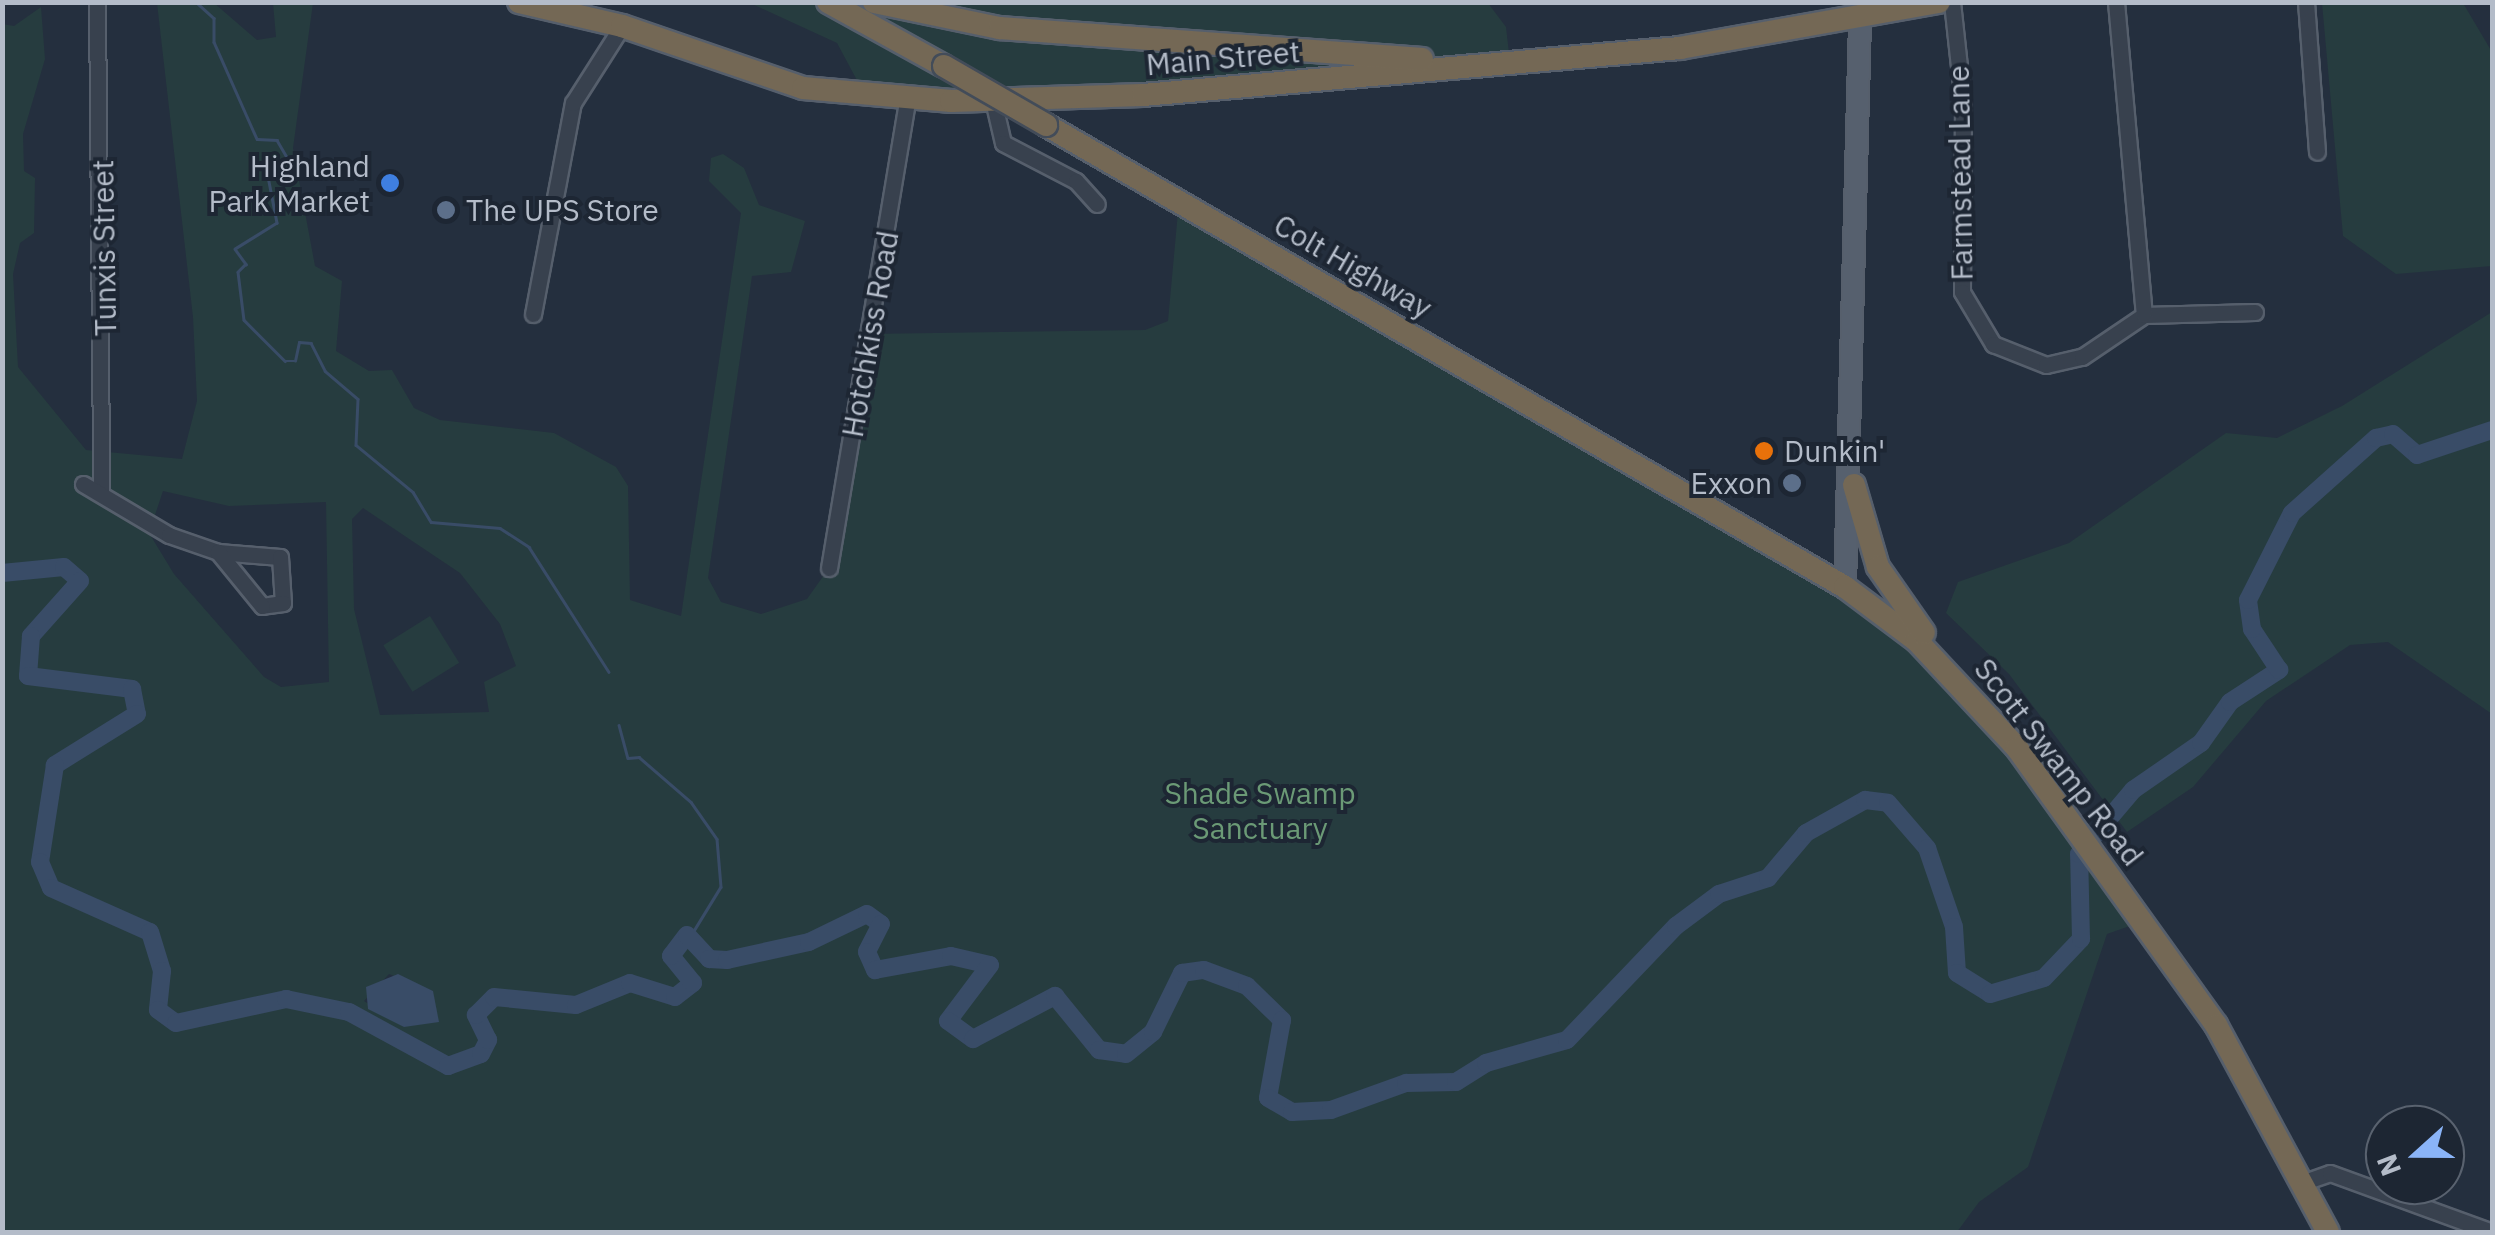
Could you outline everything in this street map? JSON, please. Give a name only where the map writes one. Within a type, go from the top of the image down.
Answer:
[{"type":"highway","name":"Main Street","points":[[520,2],[622,26],[777,82],[907,100],[992,100],[1510,62],[1860,22],[1939,2]]},
{"type":"highway","name":"Colt Highway","points":[[828,2],[1845,587]]},
{"type":"highway","points":[[874,2],[1000,28],[1510,62]]},
{"type":"highway","points":[[1854,485],[1888,586],[1970,691]]},
{"type":"highway","name":"Scott Swamp Road","points":[[1845,587],[1970,691],[2076,828],[2216,1026],[2307,1181],[2328,1232]]},
{"type":"main road","points":[[1845,587],[1854,485],[1860,22]]},
{"type":"street","name":"Tunxis Street","points":[[97,2],[100,493]]},
{"type":"street","name":"Farmstead Lane","points":[[1952,2],[1963,104],[1962,292],[1974,322],[2015,359],[2046,364],[2082,357],[2144,314]]},
{"type":"street","points":[[2116,2],[2144,314],[2256,312]]},
{"type":"street","points":[[2306,2],[2317,152]]},
{"type":"street","points":[[532,314],[573,118],[604,77],[622,26]]},
{"type":"street","name":"Hotchkiss Road","points":[[830,568],[907,100]]},
{"type":"street","points":[[992,100],[1003,142],[1076,181],[1097,204]]},
{"type":"street","points":[[83,484],[218,552],[280,558],[283,603],[262,606],[218,552]]},
{"type":"street","points":[[2307,1181],[2330,1173],[2492,1232]]},
{"type":"green space","name":"Shade Swamp Sanctuary","points":[[157,3],[214,3],[257,40],[276,37],[273,3],[313,3],[293,148],[315,266],[342,281],[336,351],[369,371],[392,370],[414,408],[440,420],[554,433],[616,467],[628,486],[630,600],[681,616],[741,213],[709,181],[711,158],[723,154],[744,168],[759,205],[805,221],[791,272],[752,276],[708,578],[721,602],[761,614],[807,599],[829,568],[869,334],[1145,330],[1168,321],[1179,201],[1917,641],[2144,921],[2107,934],[2028,1167],[1979,1202],[1957,1232],[3,1232],[2,24],[14,26],[41,7],[45,59],[23,134],[24,171],[35,178],[34,233],[20,243],[13,274],[18,367],[86,450],[182,459],[197,401],[193,317]],"holes":[[[163,491],[229,506],[326,502],[329,682],[281,687],[264,677],[174,574],[149,533]],[[363,508],[460,573],[500,624],[516,666],[484,682],[489,712],[380,715],[354,609],[352,519]],[[389,974],[433,991],[404,1027],[364,1001]]]},
{"type":"green space","points":[[750,3],[1488,3],[1506,27],[1510,62],[866,97],[837,43]]},
{"type":"green space","points":[[2322,3],[2463,3],[2492,52],[2492,266],[2396,274],[2343,236]]},
{"type":"green space","points":[[2492,312],[2492,714],[2388,642],[2350,645],[2266,701],[2193,787],[2127,832],[2009,674],[1946,613],[1958,582],[2069,543],[2226,433],[2277,438],[2342,406]]},
{"type":"green space","points":[[430,616],[459,663],[413,692],[383,645]]},
{"type":"water","points":[[398,974],[433,991],[439,1022],[404,1027],[368,1009],[366,987]]},
{"type":"waterway","points":[[196,2],[214,18],[214,42],[257,139],[277,140],[289,161],[265,161],[277,223],[235,249],[246,264],[238,272],[244,320],[285,361],[295,361],[299,342],[311,343],[325,371],[358,399],[356,445],[413,492],[431,522],[500,528],[529,547],[609,672]]},
{"type":"waterway","points":[[2,573],[64,567],[80,581],[31,636],[28,676],[132,689],[137,714],[55,765],[40,862],[51,888],[150,932],[162,971],[158,1010],[176,1023],[286,999],[349,1012],[448,1066],[481,1054],[488,1040],[476,1015],[494,997],[576,1005],[630,983],[675,997],[693,983],[671,956],[687,935],[709,959],[727,960],[809,942],[867,914],[881,924],[867,952],[875,970],[951,956],[990,965],[948,1021],[973,1039],[1055,996],[1099,1050],[1126,1054],[1153,1032],[1182,973],[1204,970],[1247,986],[1282,1020],[1268,1098],[1292,1112],[1331,1110],[1406,1083],[1456,1082],[1486,1063],[1567,1040],[1676,926],[1719,894],[1768,878],[1806,833],[1865,800],[1888,803],[1927,848],[1954,927],[1957,973],[1990,994],[2044,978],[2081,939],[2079,854],[2133,790],[2201,743],[2230,702],[2279,670],[2252,629],[2248,600],[2292,513],[2376,438],[2393,434],[2417,455],[2492,430]]},
{"type":"waterway","points":[[619,725],[628,758],[639,757],[691,802],[717,839],[721,887],[691,936]]},
{"type":"place","name":"Highland Park Market","points":[[390,183]]},
{"type":"place","name":"The UPS Store","points":[[446,210]]},
{"type":"place","name":"Dunkin'","points":[[1764,451]]},
{"type":"place","name":"Exxon","points":[[1792,483]]}]
